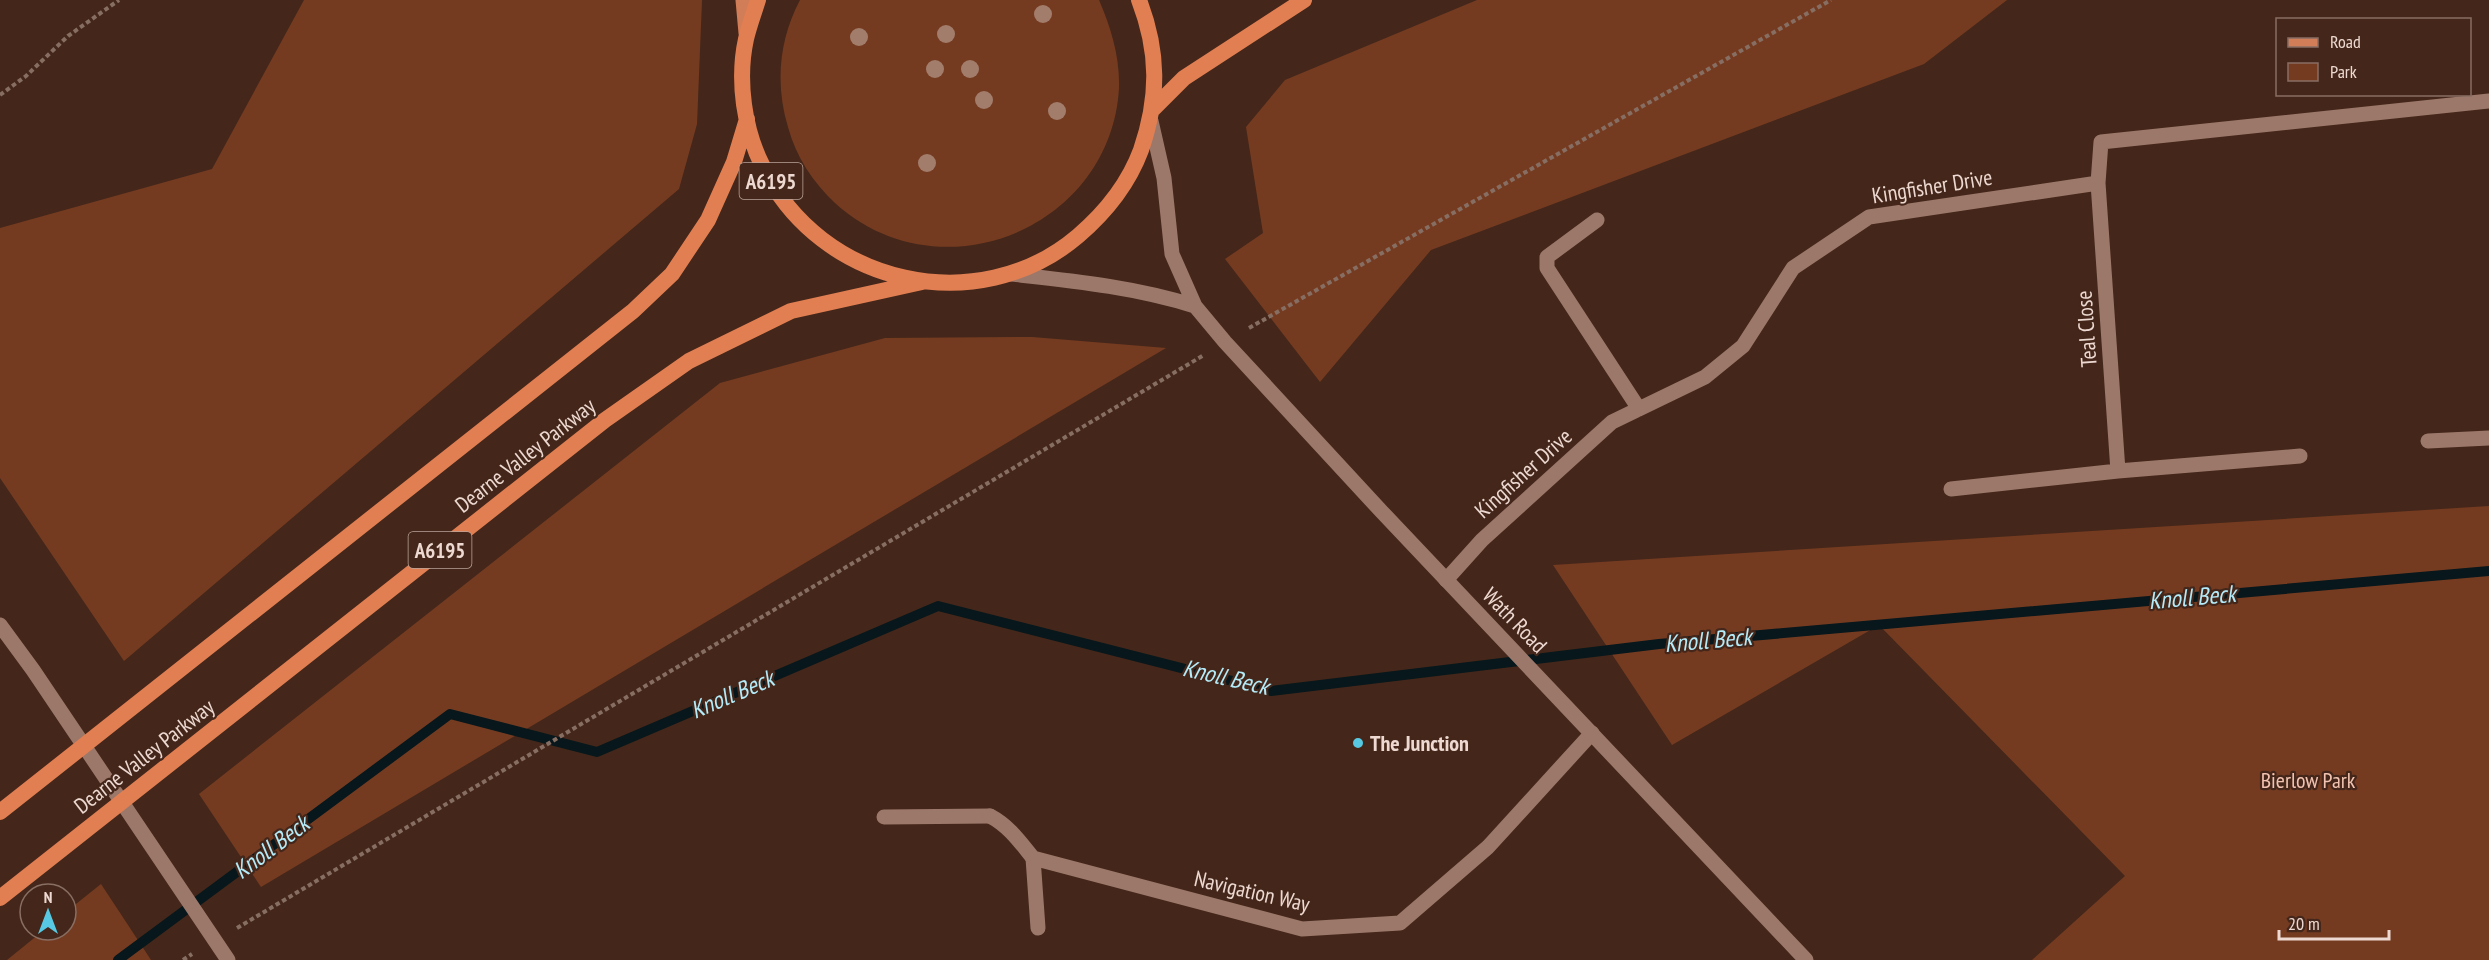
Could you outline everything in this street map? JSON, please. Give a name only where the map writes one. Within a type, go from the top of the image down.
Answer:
[{"type":"highway","name":"A6195","points":[[759,0],[746,39],[742,79],[747,118],[763,167],[790,210],[828,245],[872,269],[922,282],[967,283],[1011,274],[1060,251],[1102,216],[1133,172],[1152,115],[1155,66],[1148,24],[1139,0]]},
{"type":"highway","name":"A6195","points":[[1152,115],[1184,78],[1304,0]]},
{"type":"highway","name":"Dearne Valley Parkway","points":[[0,812],[633,311],[672,274],[708,220],[734,162],[747,118]]},
{"type":"highway","name":"Dearne Valley Parkway","points":[[0,898],[605,420],[688,361],[791,311],[922,282]]},
{"type":"main road","points":[[743,0],[746,39]]},
{"type":"street","points":[[2098,183],[2101,142],[2489,101]]},
{"type":"street","name":"Wath Road","points":[[1152,115],[1164,178],[1172,254],[1195,306],[1225,342],[1446,580],[1806,960]]},
{"type":"street","name":"Kingfisher Drive","points":[[1446,580],[1482,540],[1612,422],[1705,377],[1743,346],[1793,268],[1869,217],[2098,183]]},
{"type":"street","name":"Teal Close","points":[[2098,183],[2118,471]]},
{"type":"street","points":[[1597,220],[1547,257],[1547,268],[1640,409]]},
{"type":"street","points":[[1011,274],[1114,286],[1157,294],[1195,306]]},
{"type":"street","points":[[2428,441],[2489,438]]},
{"type":"street","points":[[1952,489],[2118,471],[2300,456]]},
{"type":"street","points":[[0,625],[33,670],[228,960]]},
{"type":"street","name":"Navigation Way","points":[[1033,858],[1302,929],[1400,923],[1488,847],[1593,733]]},
{"type":"street","points":[[884,817],[990,816],[1002,823],[1019,839],[1033,858],[1038,928]]},
{"type":"path","points":[[0,95],[26,76],[68,36],[119,0]]},
{"type":"path","points":[[233,930],[578,725]]},
{"type":"path","points":[[183,960],[193,954]]},
{"type":"green space","points":[[304,0],[702,0],[697,124],[679,189],[124,661],[0,478],[0,228],[212,169]]},
{"type":"green space","points":[[800,0],[1099,0],[1114,43],[1119,76],[1119,88],[1109,137],[1086,179],[1053,211],[1013,234],[968,246],[922,245],[877,231],[835,203],[827,195],[806,168],[791,138],[781,95],[781,62],[787,31]]},
{"type":"green space","points":[[1477,0],[2007,0],[1924,64],[1431,250],[1320,382],[1225,259],[1263,233],[1246,127],[1285,80]]},
{"type":"green space","points":[[1032,337],[1166,348],[261,887],[199,794],[720,383],[885,338]]},
{"type":"green space","name":"Bierlow Park","points":[[2489,506],[2489,960],[2032,960],[2125,876],[1879,625],[1672,745],[1553,565]]},
{"type":"green space","points":[[101,884],[151,960],[7,960],[29,942],[78,942],[78,902]]},
{"type":"waterway","name":"Knoll Beck","points":[[118,960],[450,714],[597,752],[938,606],[1271,691],[1659,644],[2489,571]]},
{"type":"place","name":"The Junction","points":[[1358,743]]}]
